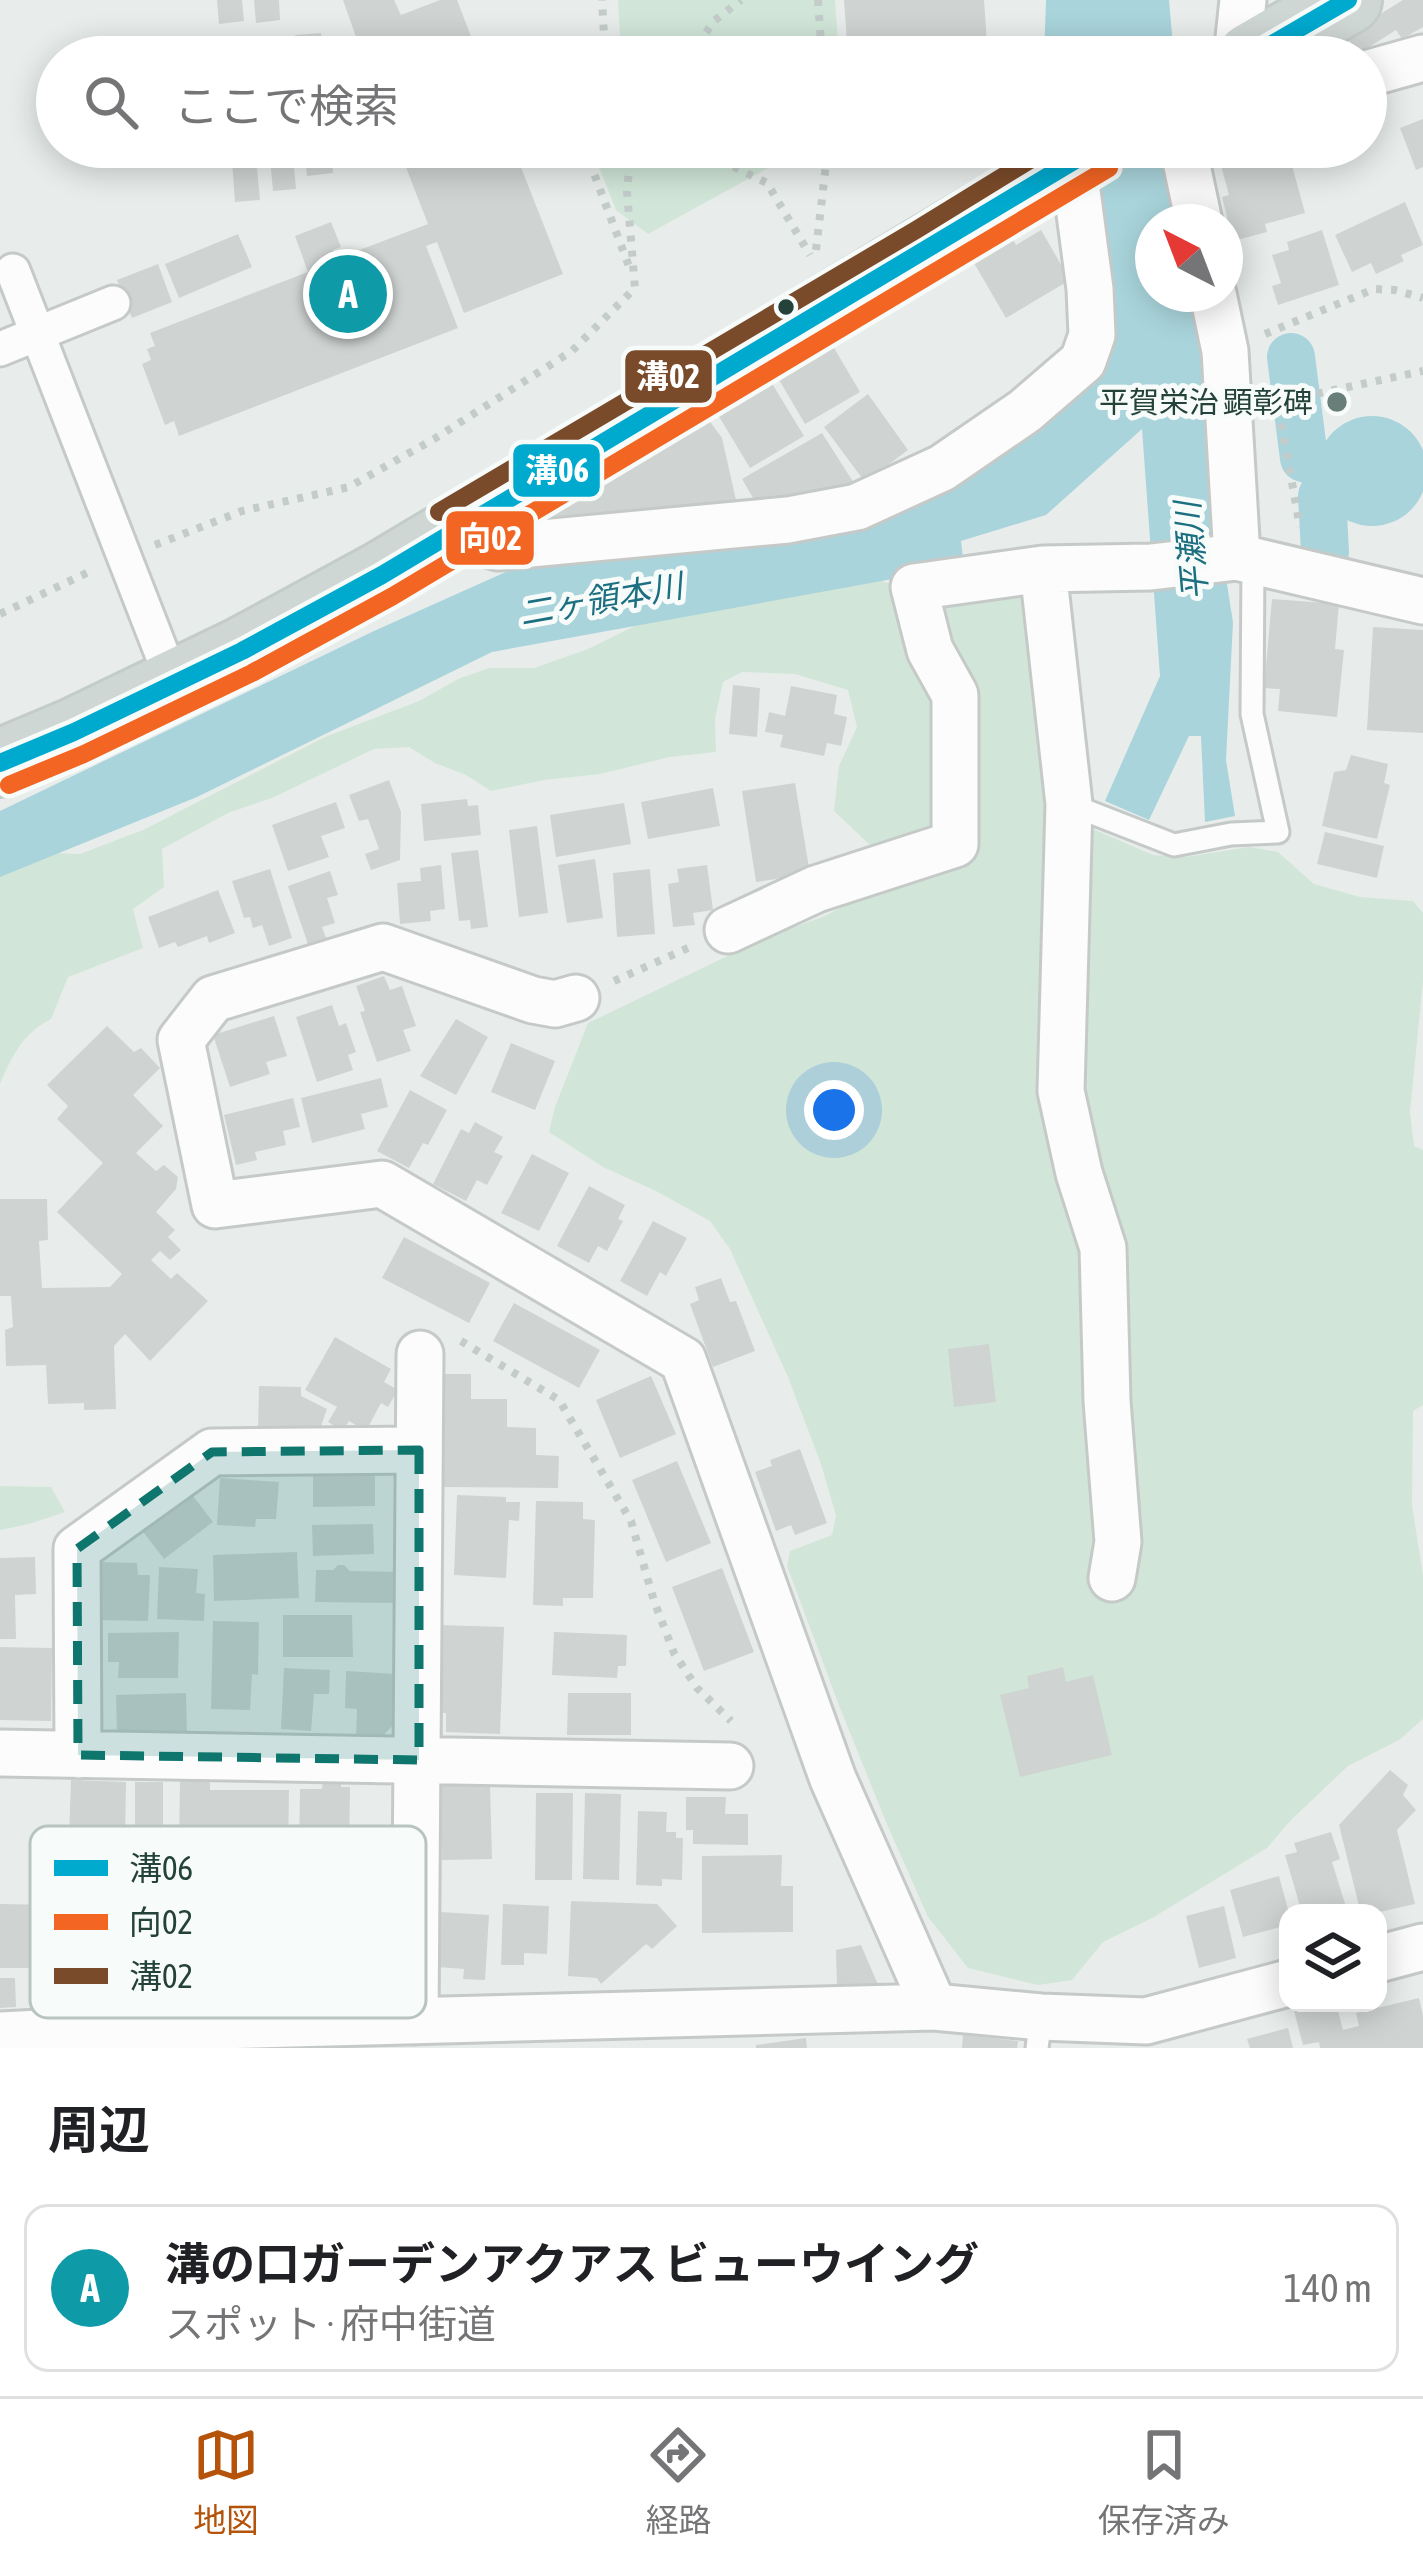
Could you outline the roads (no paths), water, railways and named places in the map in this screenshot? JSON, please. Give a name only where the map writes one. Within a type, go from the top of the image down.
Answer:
[{"type":"main road","points":[[1286,36],[1348,0]]},
{"type":"main road","points":[[0,763],[242,651],[382,575],[1063,168]]},
{"type":"street","points":[[1239,36],[1243,0]]},
{"type":"street","points":[[1387,68],[1423,58]]},
{"type":"street","points":[[451,533],[498,548],[788,520],[857,507],[942,469],[1025,411],[1083,361],[1092,334],[1087,168]]},
{"type":"street","points":[[1188,168],[1195,204]]},
{"type":"street","points":[[13,271],[164,659]]},
{"type":"street","points":[[0,349],[112,303]]},
{"type":"street","points":[[1217,312],[1225,351],[1238,558]]},
{"type":"street","points":[[728,929],[816,889],[955,844],[955,694],[930,650],[914,587],[1043,569],[1150,567],[1238,558],[1423,601]]},
{"type":"street","points":[[1043,569],[1069,803],[1061,1090],[1079,1173],[1103,1248],[1107,1401],[1118,1542],[1112,1578]]},
{"type":"street","points":[[576,998],[555,1004],[533,1000],[382,947],[214,999],[181,1040],[215,1205],[382,1184],[683,1360],[833,1779],[934,2007]]},
{"type":"street","points":[[418,1826],[420,1354]]},
{"type":"street","points":[[79,1755],[77,1550],[212,1452],[419,1450]]},
{"type":"street","points":[[0,1754],[419,1760],[732,1744]]},
{"type":"street","points":[[1387,1957],[1423,1947]]},
{"type":"street","points":[[0,2035],[141,2038],[416,2021],[934,2007],[1039,2032],[1147,2021],[1279,1985]]},
{"type":"lane","points":[[1069,803],[1174,844],[1278,832],[1252,714],[1238,558]]},
{"type":"water","points":[[1046,0],[1169,0],[1172,36],[1045,36]]},
{"type":"water","points":[[1085,168],[1184,168],[1187,204],[1135,204],[1135,312],[1198,312],[1219,534],[1233,622],[1226,760],[1235,816],[1205,822],[1201,736],[1189,736],[1149,820],[1105,801],[1160,676],[1142,429],[1046,515],[961,541],[964,566],[492,652],[197,797],[0,877],[0,811],[508,571],[891,504],[1099,364]]},
{"type":"water","points":[[1372,416],[1393,420],[1411,432],[1423,450],[1423,492],[1411,510],[1393,522],[1372,526],[1351,522],[1333,510],[1321,492],[1317,471],[1321,450],[1333,432],[1351,420]]},
{"type":"waterway","points":[[1291,357],[1304,458],[1317,462]]},
{"type":"waterway","points":[[1322,496],[1325,552]]},
{"type":"place","name":"溝の口ガーデンアクアス ビューウイング","points":[[348,294]]},
{"type":"place","name":"平賀栄治 顕彰碑","points":[[1337,402]]},
{"type":"water label","name":"平瀬川","points":[[1191,551]]},
{"type":"water label","name":"二ヶ領本川","points":[[601,599]]}]
